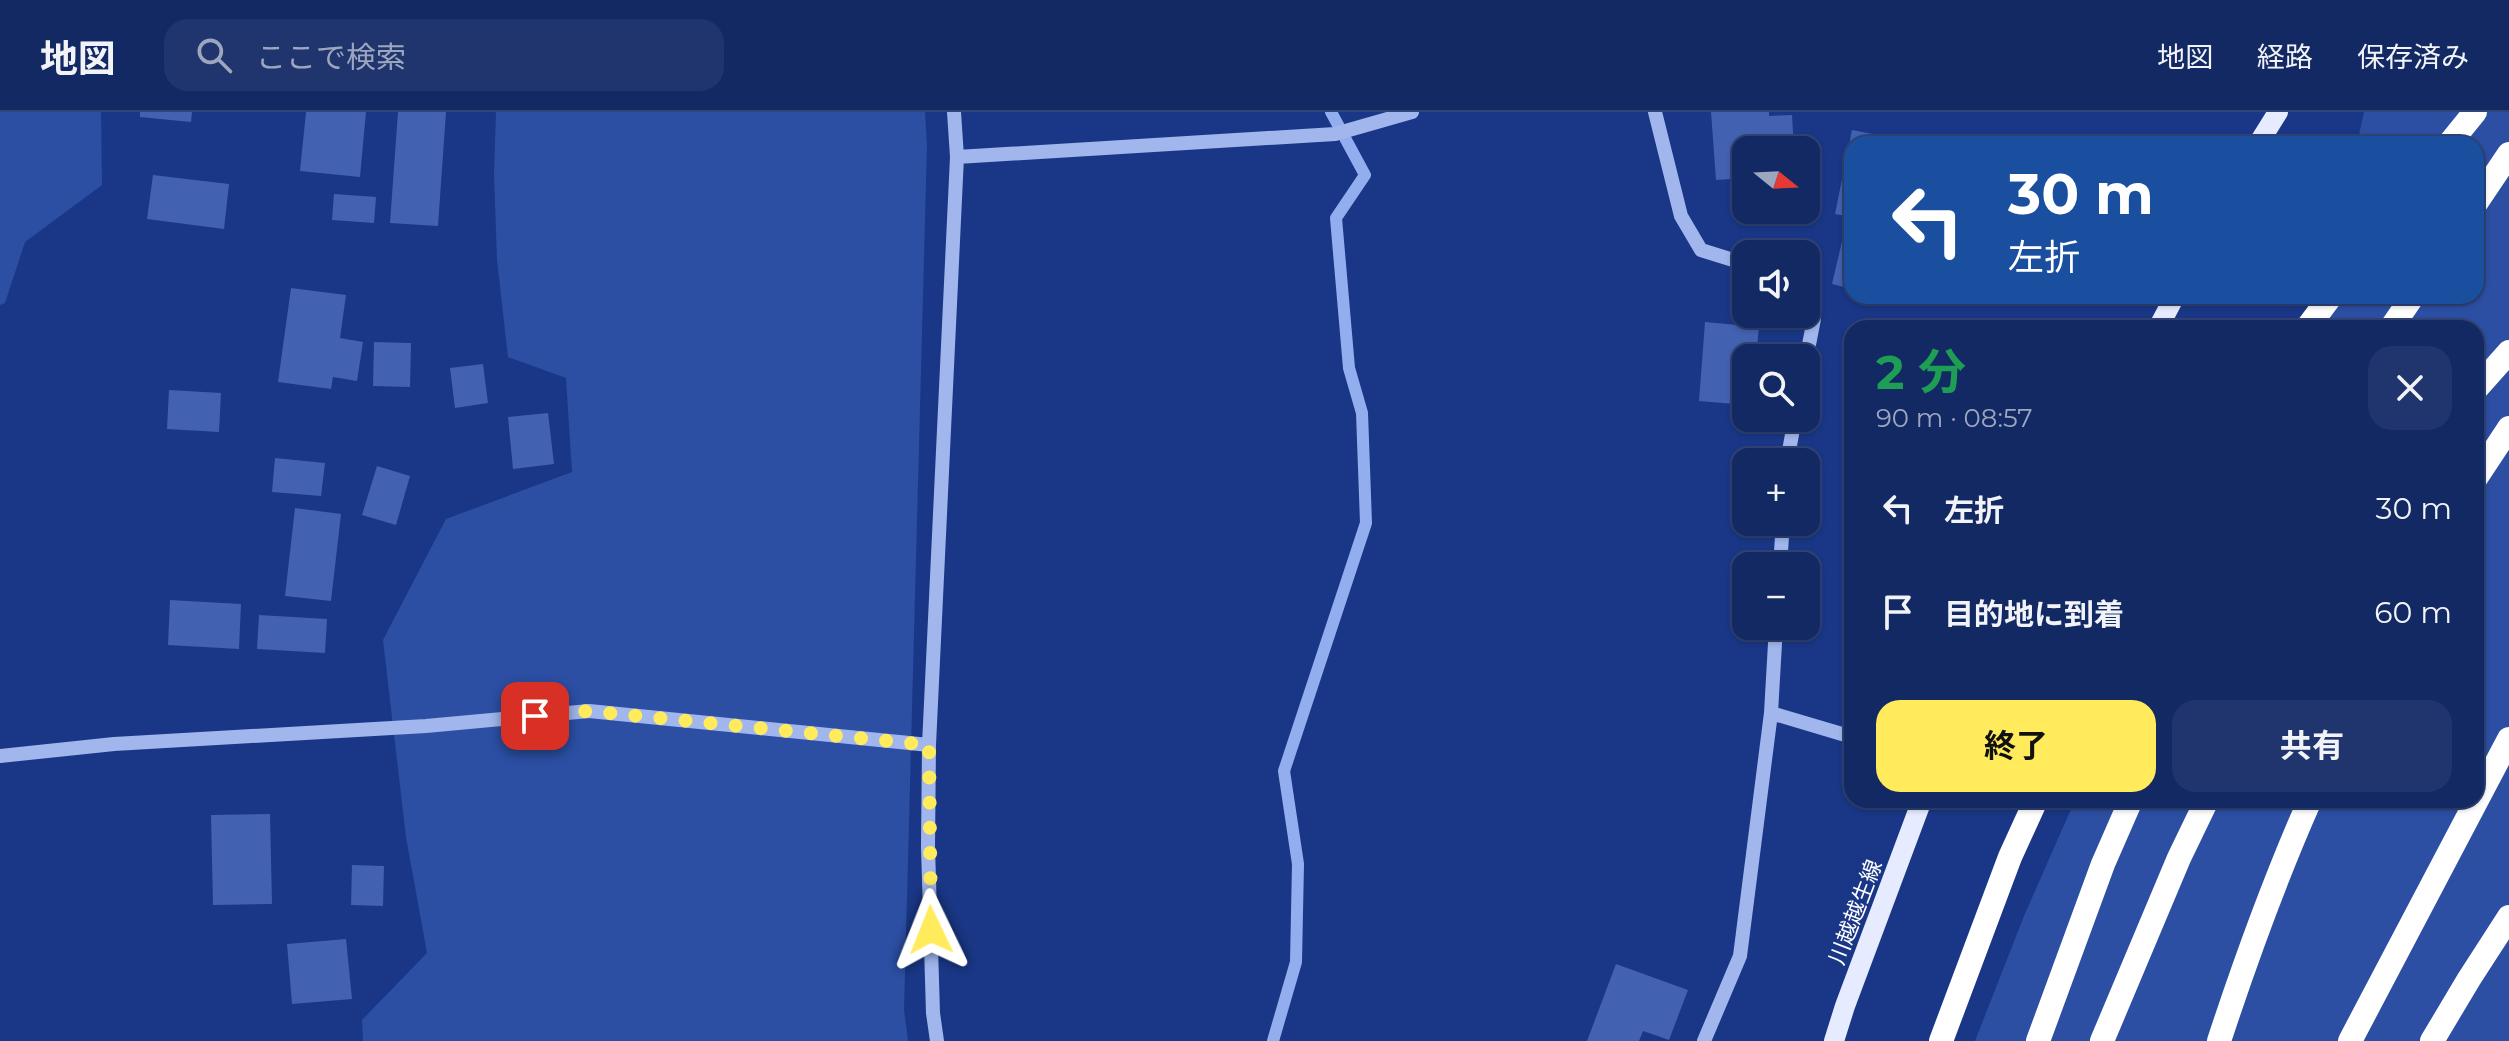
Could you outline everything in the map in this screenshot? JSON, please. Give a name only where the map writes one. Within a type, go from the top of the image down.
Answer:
[{"type":"highway","points":[[2456,136],[2475,112]]},
{"type":"highway","points":[[2484,191],[2509,154]]},
{"type":"highway","points":[[2484,380],[2509,352]]},
{"type":"highway","points":[[2484,466],[2509,428]]},
{"type":"highway","points":[[2484,786],[2509,739]]},
{"type":"highway","points":[[1941,1041],[2010,857],[2032,808]]},
{"type":"highway","points":[[2038,1041],[2103,864],[2128,808]]},
{"type":"highway","points":[[2102,1041],[2203,808]]},
{"type":"highway","points":[[2219,1041],[2241,974],[2306,808]]},
{"type":"highway","points":[[2350,1041],[2473,808]]},
{"type":"highway","points":[[2432,1041],[2509,917]]},
{"type":"main road","points":[[2263,136],[2278,112]]},
{"type":"main road","name":"川越越生線","points":[[1834,1041],[1919,808]]},
{"type":"street","points":[[937,1041],[933,1013],[928,847],[929,745],[957,157],[954,112]]},
{"type":"street","points":[[957,157],[1335,134],[1412,112]]},
{"type":"street","points":[[1655,112],[1681,216],[1701,250],[1732,260]]},
{"type":"street","points":[[1704,1041],[1740,956],[1771,713],[1775,640]]},
{"type":"street","points":[[0,756],[114,744],[426,726],[589,711],[929,745]]},
{"type":"street","points":[[1771,713],[1844,735]]},
{"type":"shaded area","points":[[0,112],[101,112],[102,185],[25,242],[5,303],[0,305]]},
{"type":"shaded area","points":[[496,112],[925,112],[927,144],[904,1010],[908,1041],[363,1041],[362,1020],[427,953],[406,837],[383,640],[446,519],[572,472],[566,378],[508,357],[497,260],[494,174]]},
{"type":"shaded area","points":[[2364,112],[2509,112],[2509,1041],[1975,1041],[2024,916],[2071,808],[2484,808],[2484,320],[2315,320],[2319,304],[2484,304],[2484,136],[2359,136]]},
{"type":"building","points":[[140,112],[192,112],[191,122],[140,117]]},
{"type":"building","points":[[306,112],[366,112],[360,177],[300,171]]},
{"type":"building","points":[[398,112],[446,112],[438,226],[390,223]]},
{"type":"building","points":[[1711,112],[1792,115],[1793,136],[1732,136],[1732,179],[1716,180]]},
{"type":"building","points":[[1852,130],[1883,136],[1851,136]]},
{"type":"building","points":[[1844,170],[1844,216],[1835,214]]},
{"type":"building","points":[[153,175],[229,184],[224,229],[147,219]]},
{"type":"building","points":[[334,194],[376,197],[374,223],[332,220]]},
{"type":"building","points":[[1844,233],[1844,287],[1832,284]]},
{"type":"building","points":[[291,288],[346,295],[340,338],[363,342],[357,381],[333,377],[331,389],[278,382]]},
{"type":"building","points":[[1705,322],[1732,324],[1732,328],[1759,328],[1757,344],[1732,344],[1732,404],[1699,401]]},
{"type":"building","points":[[374,342],[411,343],[410,387],[373,386]]},
{"type":"building","points":[[483,364],[488,403],[455,408],[450,368]]},
{"type":"building","points":[[169,390],[221,393],[219,432],[167,429]]},
{"type":"building","points":[[548,413],[554,464],[513,469],[508,417]]},
{"type":"building","points":[[275,458],[325,463],[321,496],[272,492]]},
{"type":"building","points":[[377,466],[410,476],[396,525],[362,515]]},
{"type":"building","points":[[295,508],[341,514],[331,601],[285,596]]},
{"type":"building","points":[[170,600],[241,604],[239,649],[168,645]]},
{"type":"building","points":[[259,615],[327,619],[325,653],[257,649]]},
{"type":"building","points":[[270,814],[272,904],[213,905],[211,815]]},
{"type":"building","points":[[352,865],[384,866],[383,906],[351,905]]},
{"type":"building","points":[[346,939],[352,999],[292,1004],[287,944]]},
{"type":"building","points":[[1616,964],[1688,990],[1669,1040],[1643,1031],[1639,1041],[1587,1041]]},
{"type":"waterway","points":[[1273,1041],[1296,962],[1298,864],[1284,771],[1366,523],[1362,413],[1349,368],[1336,218],[1365,175],[1331,112]]},
{"type":"route","points":[[535,716],[589,711],[929,745],[931,930]]}]
